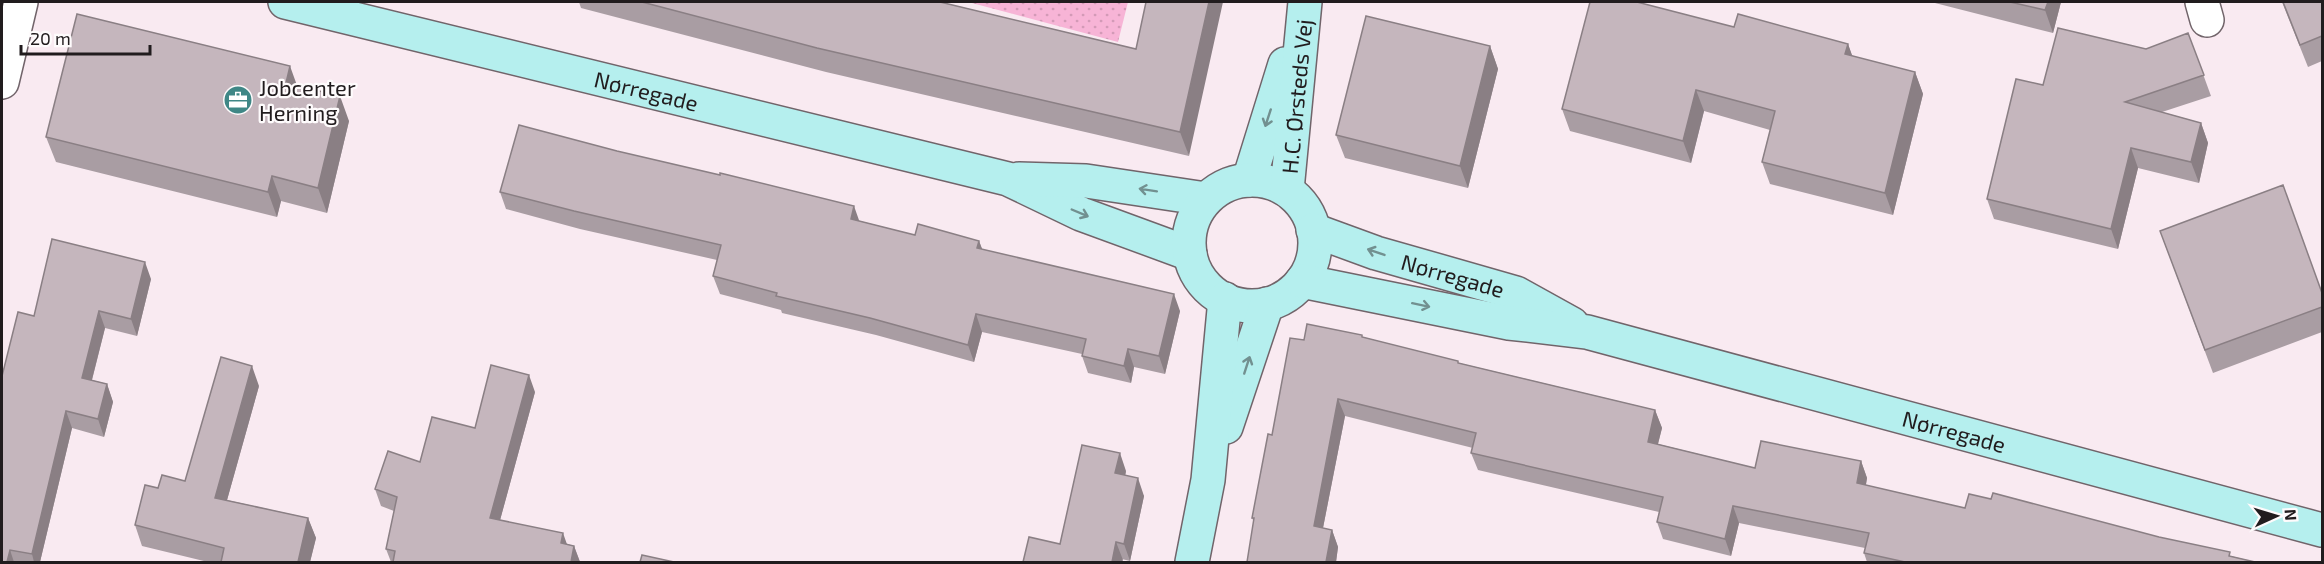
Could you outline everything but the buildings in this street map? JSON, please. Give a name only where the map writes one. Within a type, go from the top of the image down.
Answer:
[{"type":"street","points":[[2,82],[21,2]]},
{"type":"street","name":"Nørregade","points":[[285,2],[1008,179],[1081,214],[1190,254]]},
{"type":"street","name":"H.C. Ørsteds Vej","points":[[1249,180],[1305,2]]},
{"type":"street","name":"H.C. Ørsteds Vej","points":[[1287,190],[1305,2]]},
{"type":"street","name":"Nørregade","points":[[1008,179],[1086,181],[1206,199]]},
{"type":"street","points":[[1249,180],[1268,182],[1287,190],[1308,214],[1314,230],[1315,248],[1311,265],[1302,281],[1286,296],[1267,304],[1245,305],[1224,299],[1209,288],[1197,273],[1190,254],[1189,239],[1197,211],[1218,189],[1233,182],[1249,180]]},
{"type":"street","name":"Nørregade","points":[[1314,230],[1377,253],[1516,293],[1587,332]]},
{"type":"street","name":"Nørregade","points":[[1302,281],[1509,324],[1587,332],[2322,530]]},
{"type":"street","points":[[1192,562],[1208,480],[1224,299]]},
{"type":"street","points":[[1208,480],[1267,304]]},
{"type":"shaded area","points":[[968,2],[1128,2],[1118,42]]},
{"type":"place","name":"Jobcenter Herning","points":[[238,100]]}]
